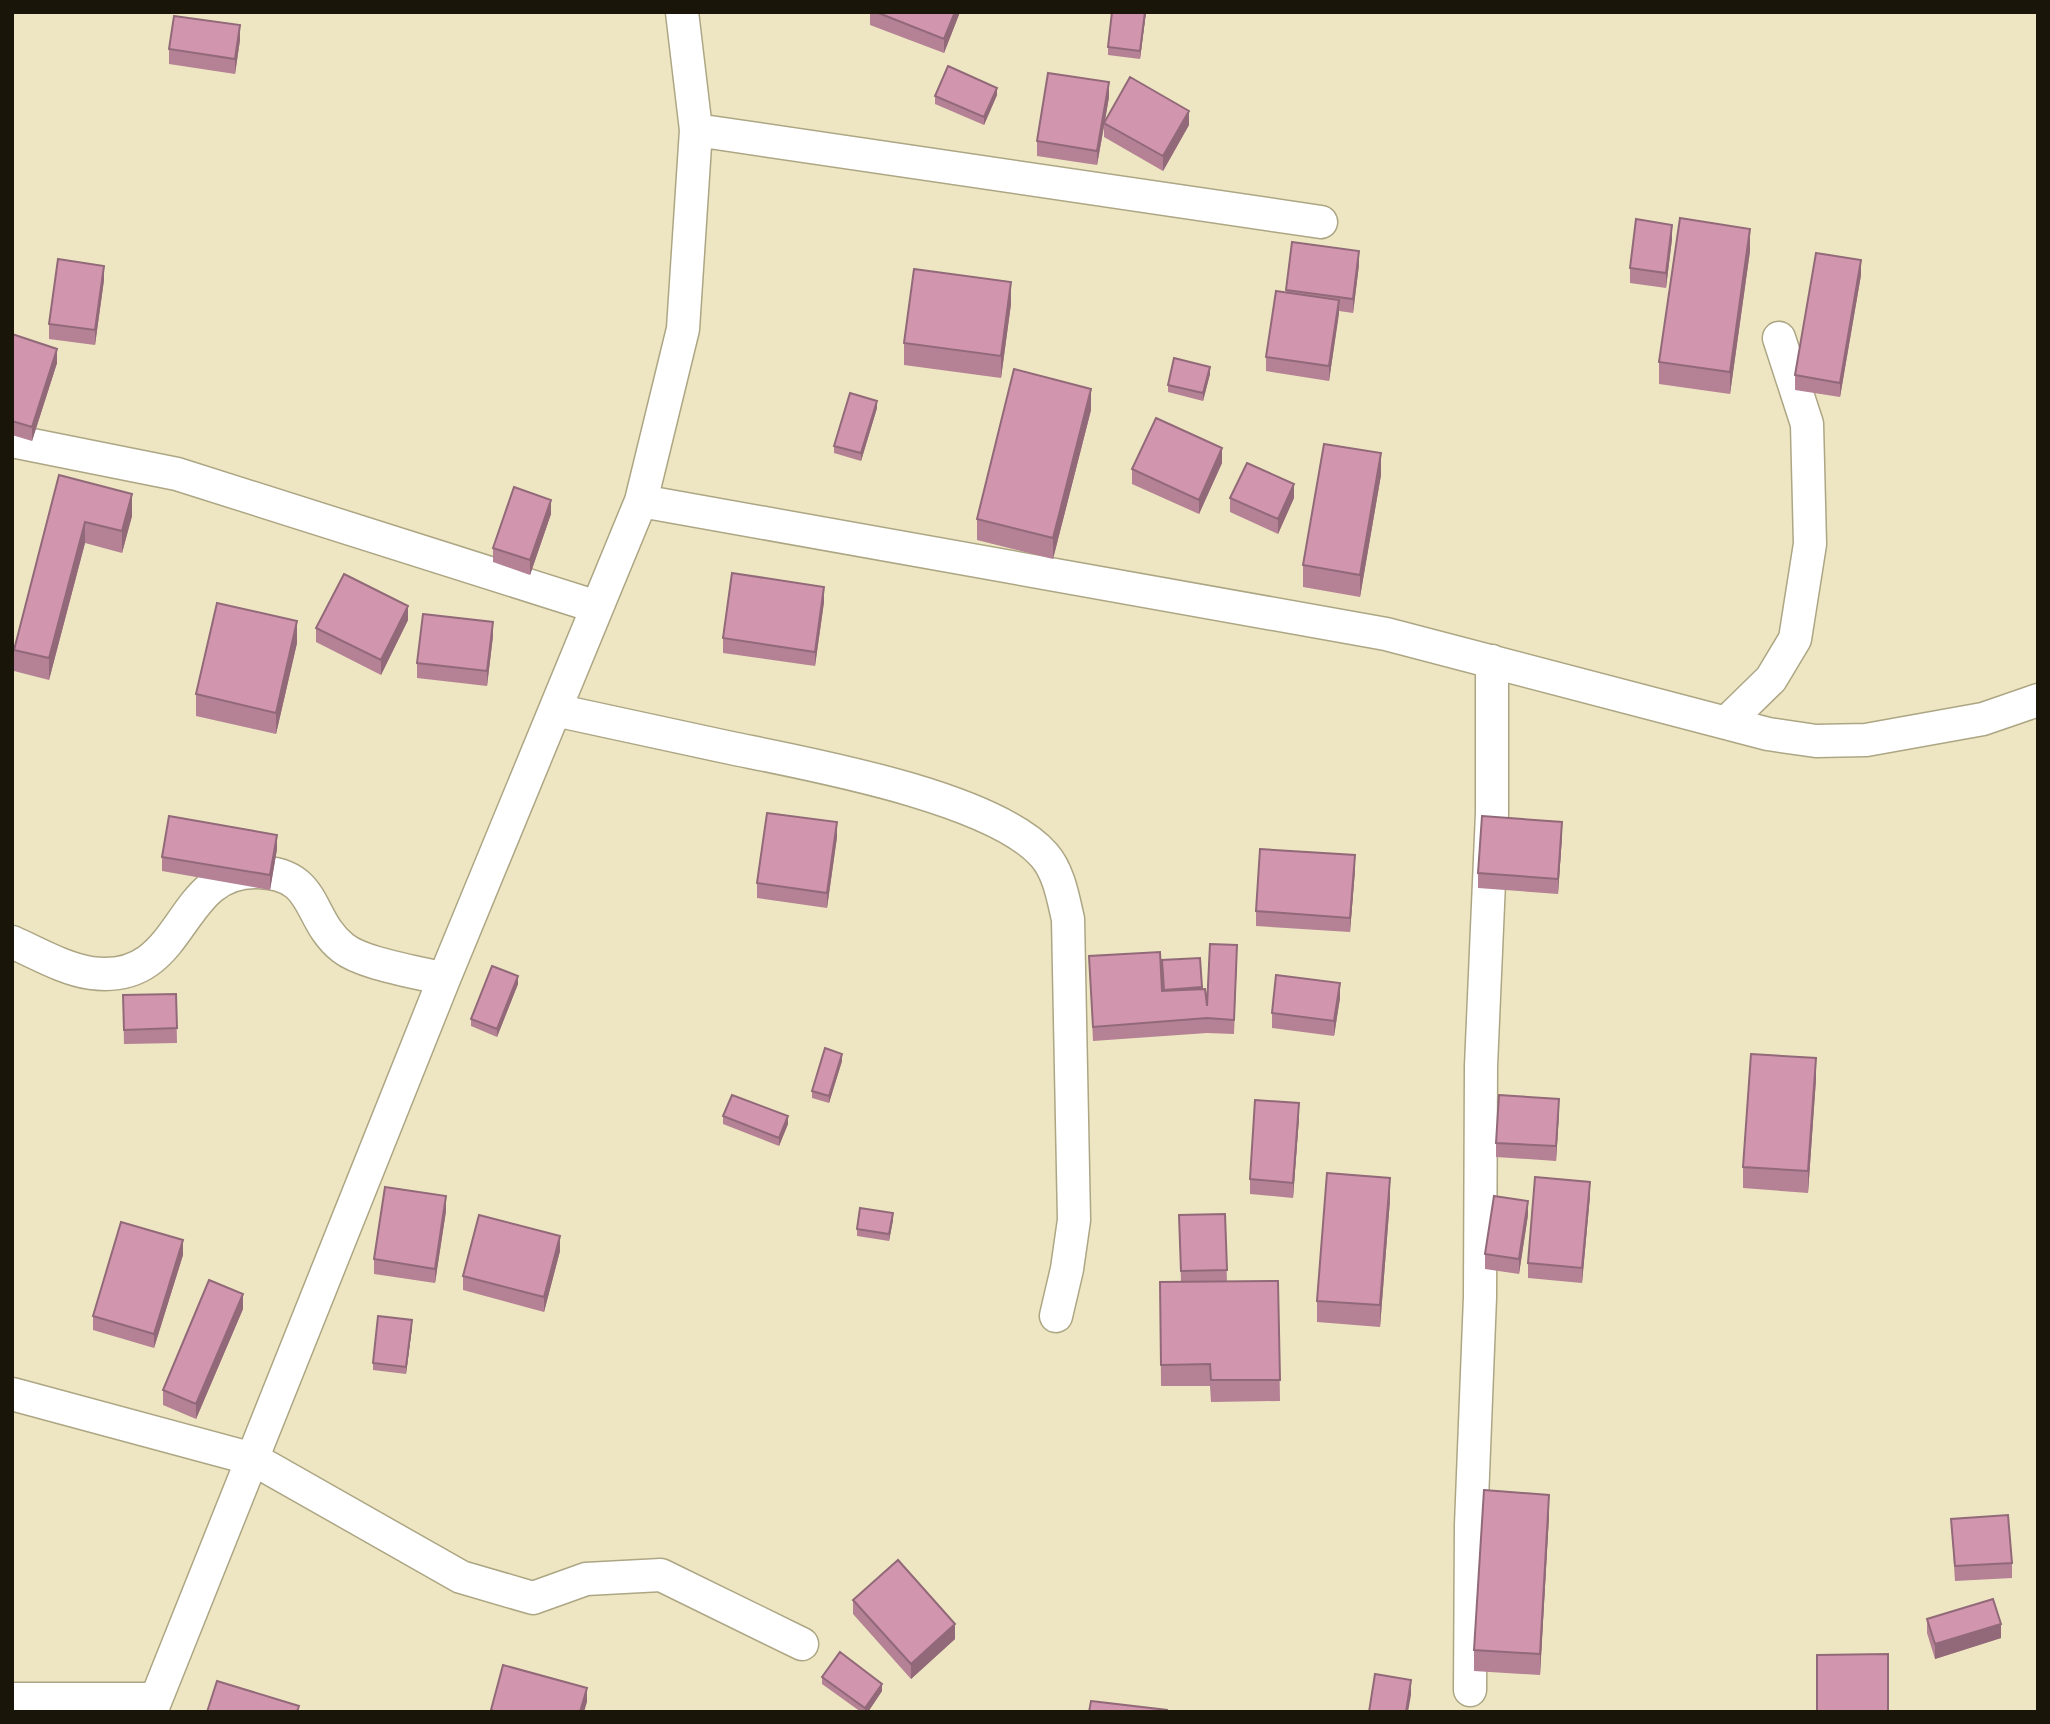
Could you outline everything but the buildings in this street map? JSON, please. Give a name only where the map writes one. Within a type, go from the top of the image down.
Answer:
[{"type":"street","points":[[12,1699],[153,1705],[444,979],[641,501],[683,329],[696,130],[682,12]]},
{"type":"street","points":[[696,130],[1321,222]]},
{"type":"street","points":[[1726,723],[1770,679],[1795,639],[1810,544],[1807,424],[1779,338]]},
{"type":"street","points":[[12,441],[177,474],[597,607]]},
{"type":"street","points":[[641,501],[1386,634],[1768,734],[1816,741],[1866,740],[1983,719],[2038,700]]},
{"type":"street","points":[[1470,1690],[1481,1066],[1492,813],[1492,661]]},
{"type":"street","points":[[555,710],[818,766],[906,789],[999,822],[1045,856],[1059,881],[1068,919],[1074,1220],[1067,1269],[1056,1316]]},
{"type":"street","points":[[12,943],[65,966],[91,973],[117,974],[144,965],[163,950],[200,898],[216,882],[236,873],[258,872],[281,875],[298,884],[333,938],[344,949],[359,957],[444,979]]},
{"type":"street","points":[[12,1394],[253,1459],[461,1577],[533,1598],[586,1579],[661,1574],[802,1644]]}]
